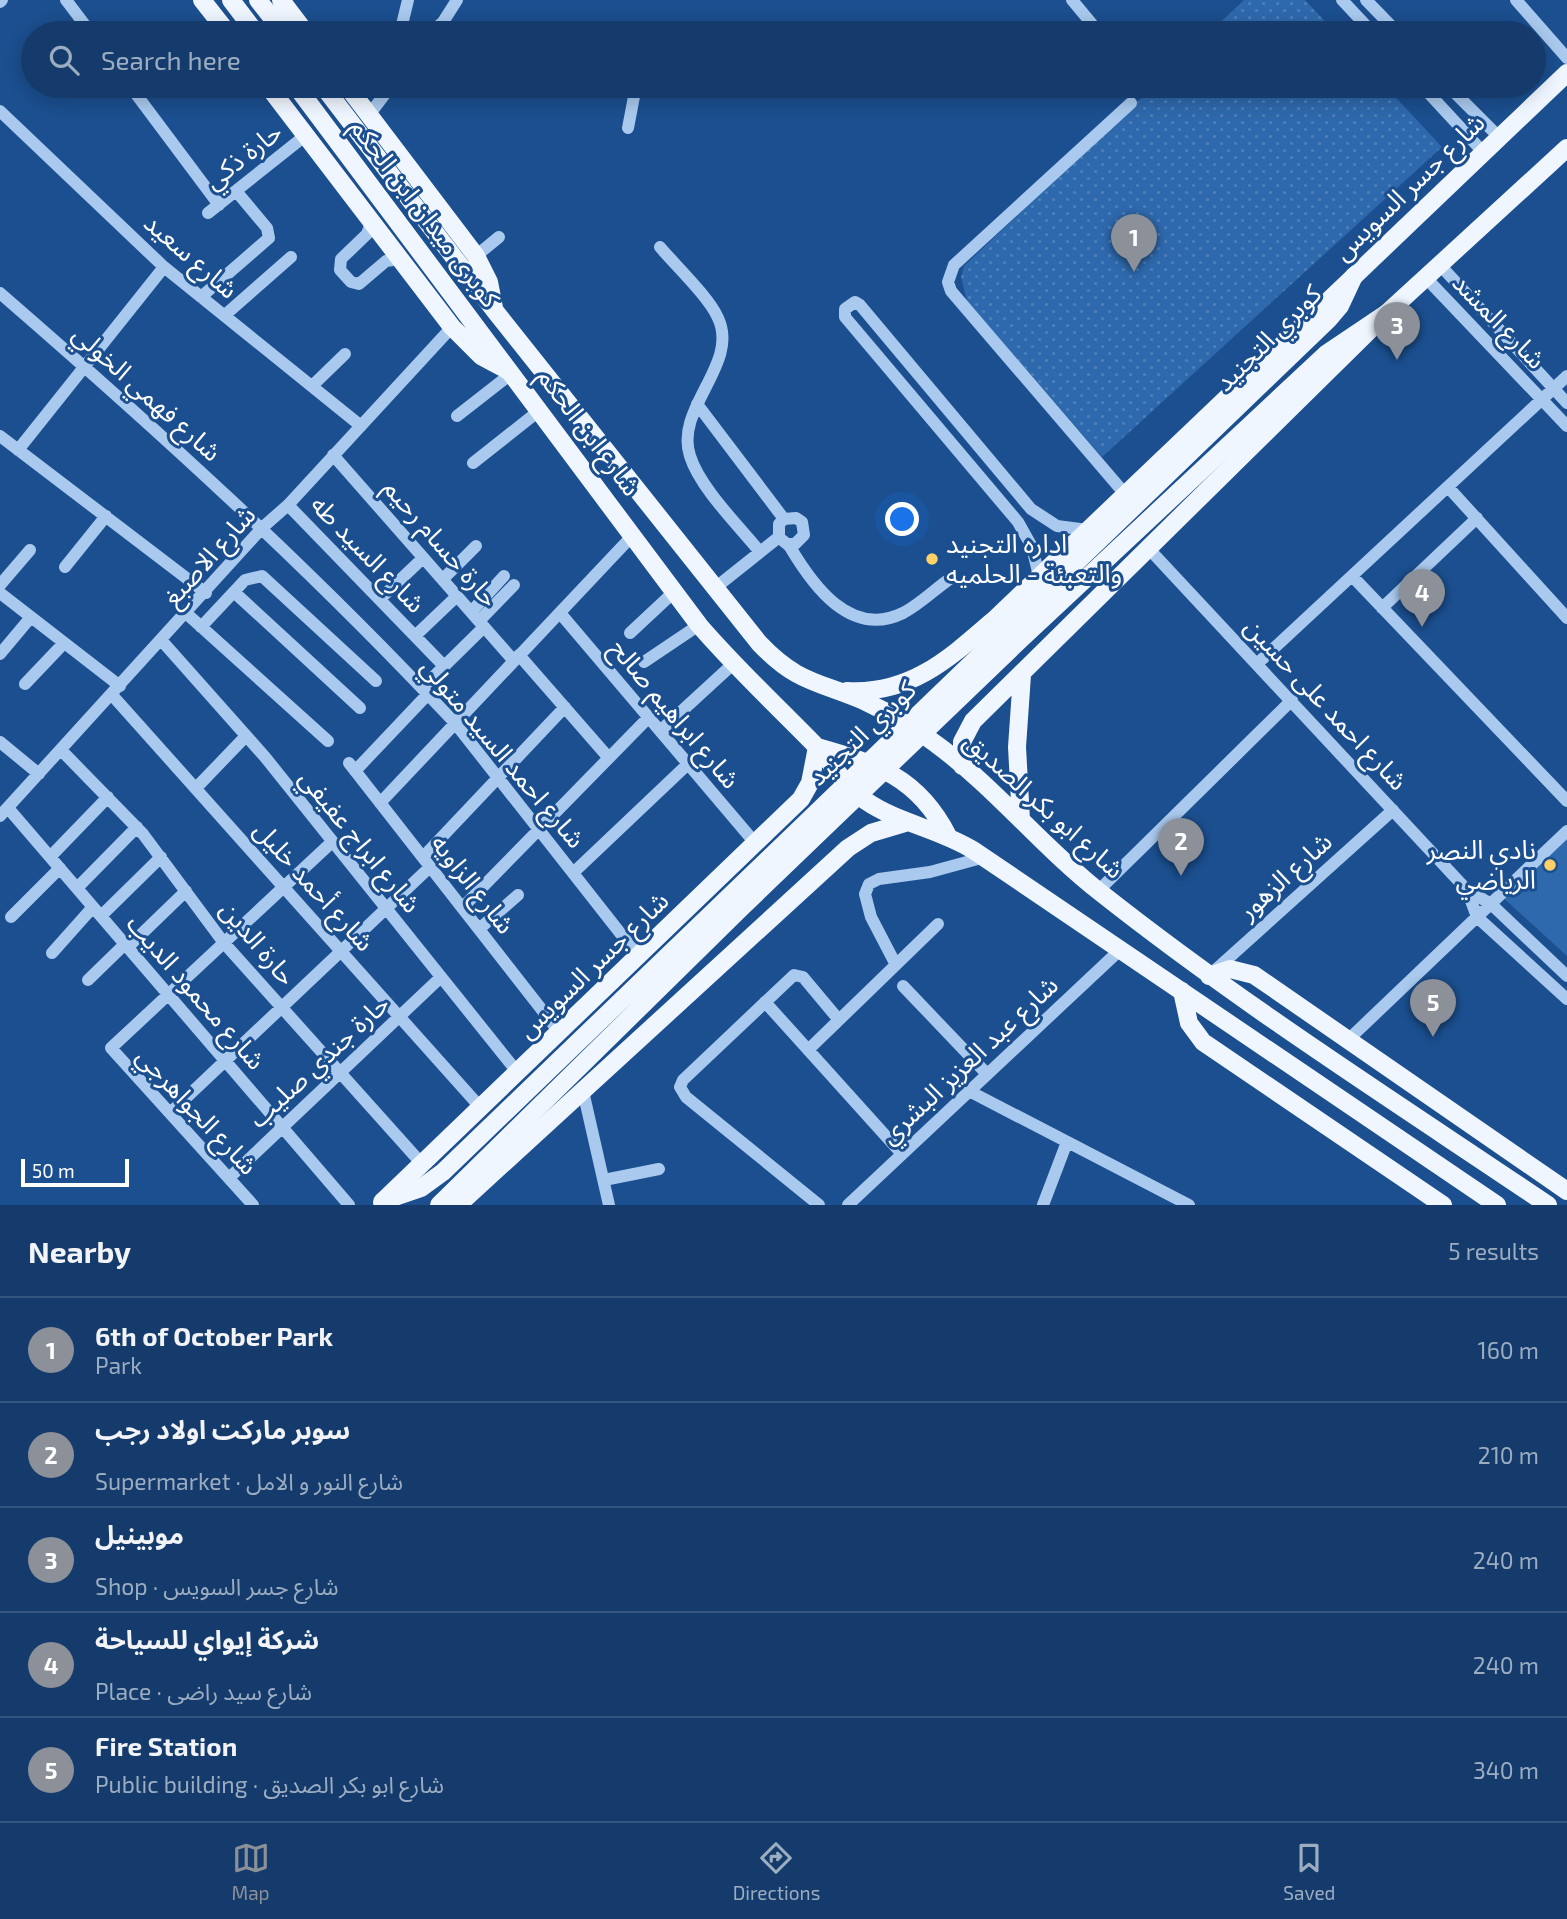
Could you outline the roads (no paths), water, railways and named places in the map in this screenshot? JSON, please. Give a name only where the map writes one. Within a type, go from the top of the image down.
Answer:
[{"type":"main road","points":[[202,0],[219,21]]},
{"type":"main road","points":[[231,0],[247,21]]},
{"type":"main road","points":[[258,0],[275,21]]},
{"type":"main road","points":[[287,2],[299,21]]},
{"type":"main road","name":"شارع جسر السويس","points":[[1546,92],[1567,72]]},
{"type":"main road","name":"شارع ابن الحكم","points":[[277,98],[452,327],[481,356],[512,373],[699,625],[733,664],[817,747]]},
{"type":"main road","name":"كوبرى ميدان ابن الحكم","points":[[305,98],[512,373]]},
{"type":"main road","name":"كوبرى ميدان ابن الحكم","points":[[332,98],[495,311]]},
{"type":"main road","name":"شارع ابن الحكم","points":[[356,98],[476,256],[489,282],[495,311],[715,588],[780,665],[805,681],[833,690]]},
{"type":"main road","name":"شارع جسر السويس","points":[[833,690],[864,692],[894,687],[923,676],[948,659],[996,618],[1540,98]]},
{"type":"main road","points":[[962,766],[961,754],[967,731],[1021,675],[1387,313],[1567,148]]},
{"type":"main road","name":"كوبري التجنيد","points":[[381,1203],[421,1188],[443,1172],[1329,318],[1340,306],[1354,276]]},
{"type":"main road","name":"كوبري التجنيد","points":[[439,1205],[741,908],[1030,631],[1326,355],[1387,313]]},
{"type":"main road","points":[[996,618],[997,629],[1007,648],[1027,658],[1038,659]]},
{"type":"main road","points":[[1021,675],[1017,747],[1021,820]]},
{"type":"main road","name":"شارع ابو بكر الصديق","points":[[833,690],[906,723],[962,766],[1098,891],[1209,976],[1548,1205]]},
{"type":"main road","points":[[817,747],[854,792],[886,813],[948,836],[985,857],[1497,1205]]},
{"type":"main road","points":[[817,747],[867,761],[898,778],[925,800],[948,836]]},
{"type":"main road","name":"شارع جسر السويس","points":[[381,1203],[802,799],[810,783],[817,747]]},
{"type":"main road","points":[[458,1205],[859,840],[884,828],[910,821]]},
{"type":"main road","points":[[732,868],[743,865],[765,871],[779,889],[779,912]]},
{"type":"main road","points":[[1209,976],[1230,969],[1247,971],[1567,1191]]},
{"type":"main road","points":[[1182,990],[1189,1023],[1203,1042],[1443,1205]]},
{"type":"street","points":[[66,0],[82,21]]},
{"type":"street","points":[[403,21],[408,0]]},
{"type":"street","points":[[444,21],[457,0]]},
{"type":"street","points":[[1072,0],[1090,21]]},
{"type":"street","points":[[1342,0],[1362,21]]},
{"type":"street","points":[[1366,0],[1386,21]]},
{"type":"street","points":[[1516,0],[1534,21]]},
{"type":"street","points":[[1546,34],[1567,58]]},
{"type":"street","name":"حارة ذكي","points":[[138,98],[214,209],[306,135]]},
{"type":"street","points":[[369,115],[382,98]]},
{"type":"street","points":[[628,128],[634,98]]},
{"type":"street","points":[[1433,98],[1484,153]]},
{"type":"street","points":[[1460,98],[1499,137]]},
{"type":"street","points":[[1125,494],[951,291],[948,282],[954,265],[1131,103]]},
{"type":"street","name":"شارع سعيد","points":[[0,111],[164,267],[361,426]]},
{"type":"street","points":[[201,297],[269,238],[267,228],[236,191]]},
{"type":"street","points":[[372,221],[367,234],[341,259],[340,270],[351,282],[359,284],[386,261],[400,259]]},
{"type":"street","points":[[476,256],[499,237]]},
{"type":"street","points":[[660,247],[718,316],[723,334],[719,358],[697,404],[688,437],[690,456],[711,491],[760,552]]},
{"type":"street","points":[[225,316],[291,257]]},
{"type":"street","name":"شارع المشد","points":[[1440,265],[1567,403]]},
{"type":"street","points":[[18,450],[164,267]]},
{"type":"street","name":"شارع المشد","points":[[1426,278],[1567,426]]},
{"type":"street","name":"شارع فهمي الخولي","points":[[0,293],[263,527]]},
{"type":"street","points":[[1039,576],[1032,547],[1022,528],[845,317],[845,309],[855,302],[860,305],[970,437],[1043,519],[1065,528],[1088,530]]},
{"type":"street","name":"شارع الاصبغ","points":[[4,812],[187,614],[263,527],[288,505],[452,327]]},
{"type":"street","points":[[312,386],[345,354]]},
{"type":"street","points":[[890,371],[904,358]]},
{"type":"street","points":[[457,416],[512,373]]},
{"type":"street","points":[[1258,663],[1567,376]]},
{"type":"street","points":[[697,404],[784,519]]},
{"type":"street","points":[[473,463],[540,410]]},
{"type":"street","points":[[0,436],[206,593]]},
{"type":"street","points":[[956,450],[970,437]]},
{"type":"street","name":"حارة حسام رحيم","points":[[333,455],[478,620],[565,707],[608,757]]},
{"type":"street","points":[[1448,487],[1567,618]]},
{"type":"street","name":"شارع السيد طه","points":[[288,505],[444,666]]},
{"type":"street","points":[[65,567],[106,516]]},
{"type":"street","points":[[715,588],[760,552],[784,540],[801,540],[804,528],[796,518],[784,519],[779,524],[784,540],[804,573],[832,604],[863,618],[902,614],[951,578]]},
{"type":"street","points":[[1382,608],[1477,518]]},
{"type":"street","name":"شارع احمد السيد متولي","points":[[263,527],[455,723],[639,957]]},
{"type":"street","points":[[380,803],[633,535]]},
{"type":"street","points":[[443,579],[476,546]]},
{"type":"street","points":[[0,585],[30,550]]},
{"type":"street","name":"شارع احمد على حسين","points":[[1150,550],[1258,663],[1466,890],[1492,904],[1567,975]]},
{"type":"street","points":[[380,599],[423,558]]},
{"type":"street","points":[[201,627],[245,580],[262,576],[376,681]]},
{"type":"street","points":[[1352,576],[1567,801]]},
{"type":"street","points":[[425,691],[509,581]]},
{"type":"street","points":[[630,633],[675,591]]},
{"type":"street","points":[[234,592],[360,708]]},
{"type":"street","name":"شارع أحمد خليل","points":[[0,593],[64,643],[116,690],[196,788],[481,1108]]},
{"type":"street","points":[[415,636],[457,596]]},
{"type":"street","name":"شارع ابراهيم صالح","points":[[560,613],[756,844]]},
{"type":"street","points":[[187,614],[328,741]]},
{"type":"street","points":[[0,654],[31,617]]},
{"type":"street","points":[[644,662],[699,625]]},
{"type":"street","name":"شارع ابراج عفيفي","points":[[162,641],[246,736],[518,1073]]},
{"type":"street","points":[[25,684],[64,643]]},
{"type":"street","points":[[660,731],[733,664]]},
{"type":"street","name":"شارع الزاويه","points":[[425,691],[352,767],[560,1033]]},
{"type":"street","points":[[1098,891],[1292,700]]},
{"type":"street","points":[[170,1113],[386,909],[498,778],[565,707]]},
{"type":"street","points":[[462,908],[649,718]]},
{"type":"street","points":[[196,788],[246,736]]},
{"type":"street","points":[[0,742],[39,774]]},
{"type":"street","name":"حارة الدين","points":[[61,750],[137,827],[224,943],[422,1164]]},
{"type":"street","points":[[573,873],[688,764]]},
{"type":"street","points":[[50,857],[108,797]]},
{"type":"street","name":"شارع الزهور","points":[[1209,976],[1393,810]]},
{"type":"street","name":"شارع محمود الديب","points":[[4,812],[60,868],[349,1205]]},
{"type":"street","points":[[77,888],[137,827]]},
{"type":"street","points":[[1349,1039],[1567,831]]},
{"type":"street","points":[[168,994],[332,842]]},
{"type":"street","points":[[52,953],[161,857]]},
{"type":"street","points":[[896,965],[871,917],[865,894],[869,884],[878,879],[930,872],[985,857]]},
{"type":"street","points":[[11,917],[60,868]]},
{"type":"street","name":"شارع احمد على حسين","points":[[1466,890],[1477,917],[1567,999]]},
{"type":"street","points":[[88,980],[186,891]]},
{"type":"street","points":[[479,929],[518,895]]},
{"type":"street","points":[[808,1050],[938,924]]},
{"type":"street","name":"شارع عبد العزيز البشري","points":[[848,1205],[1121,949]]},
{"type":"street","points":[[819,1205],[681,1091],[682,1080],[792,976],[799,975],[839,1020]]},
{"type":"street","name":"حارة جندي صليب","points":[[229,1178],[441,977]]},
{"type":"street","points":[[904,986],[987,1074]]},
{"type":"street","name":"شارع الجواهرجي","points":[[168,994],[112,1047],[112,1052],[253,1205]]},
{"type":"street","points":[[765,1002],[902,1154]]},
{"type":"street","points":[[583,1090],[609,1205]]},
{"type":"street","points":[[969,1091],[1189,1205]]},
{"type":"street","points":[[1044,1205],[1067,1142]]},
{"type":"street","points":[[604,1180],[660,1169]]},
{"type":"place","name":"6th of October Park","points":[[1134,272]]},
{"type":"place","name":"موبينيل","points":[[1397,360]]},
{"type":"place","name":"اداره التجنيد والتعبئة - الحلميه","points":[[932,559]]},
{"type":"place","name":"شركة إيواي للسياحة","points":[[1422,627]]},
{"type":"place","name":"نادي النصر الرياضي","points":[[1550,865]]},
{"type":"place","name":"سوبر ماركت اولاد رجب","points":[[1181,876]]},
{"type":"place","name":"Fire Station","points":[[1433,1037]]}]
